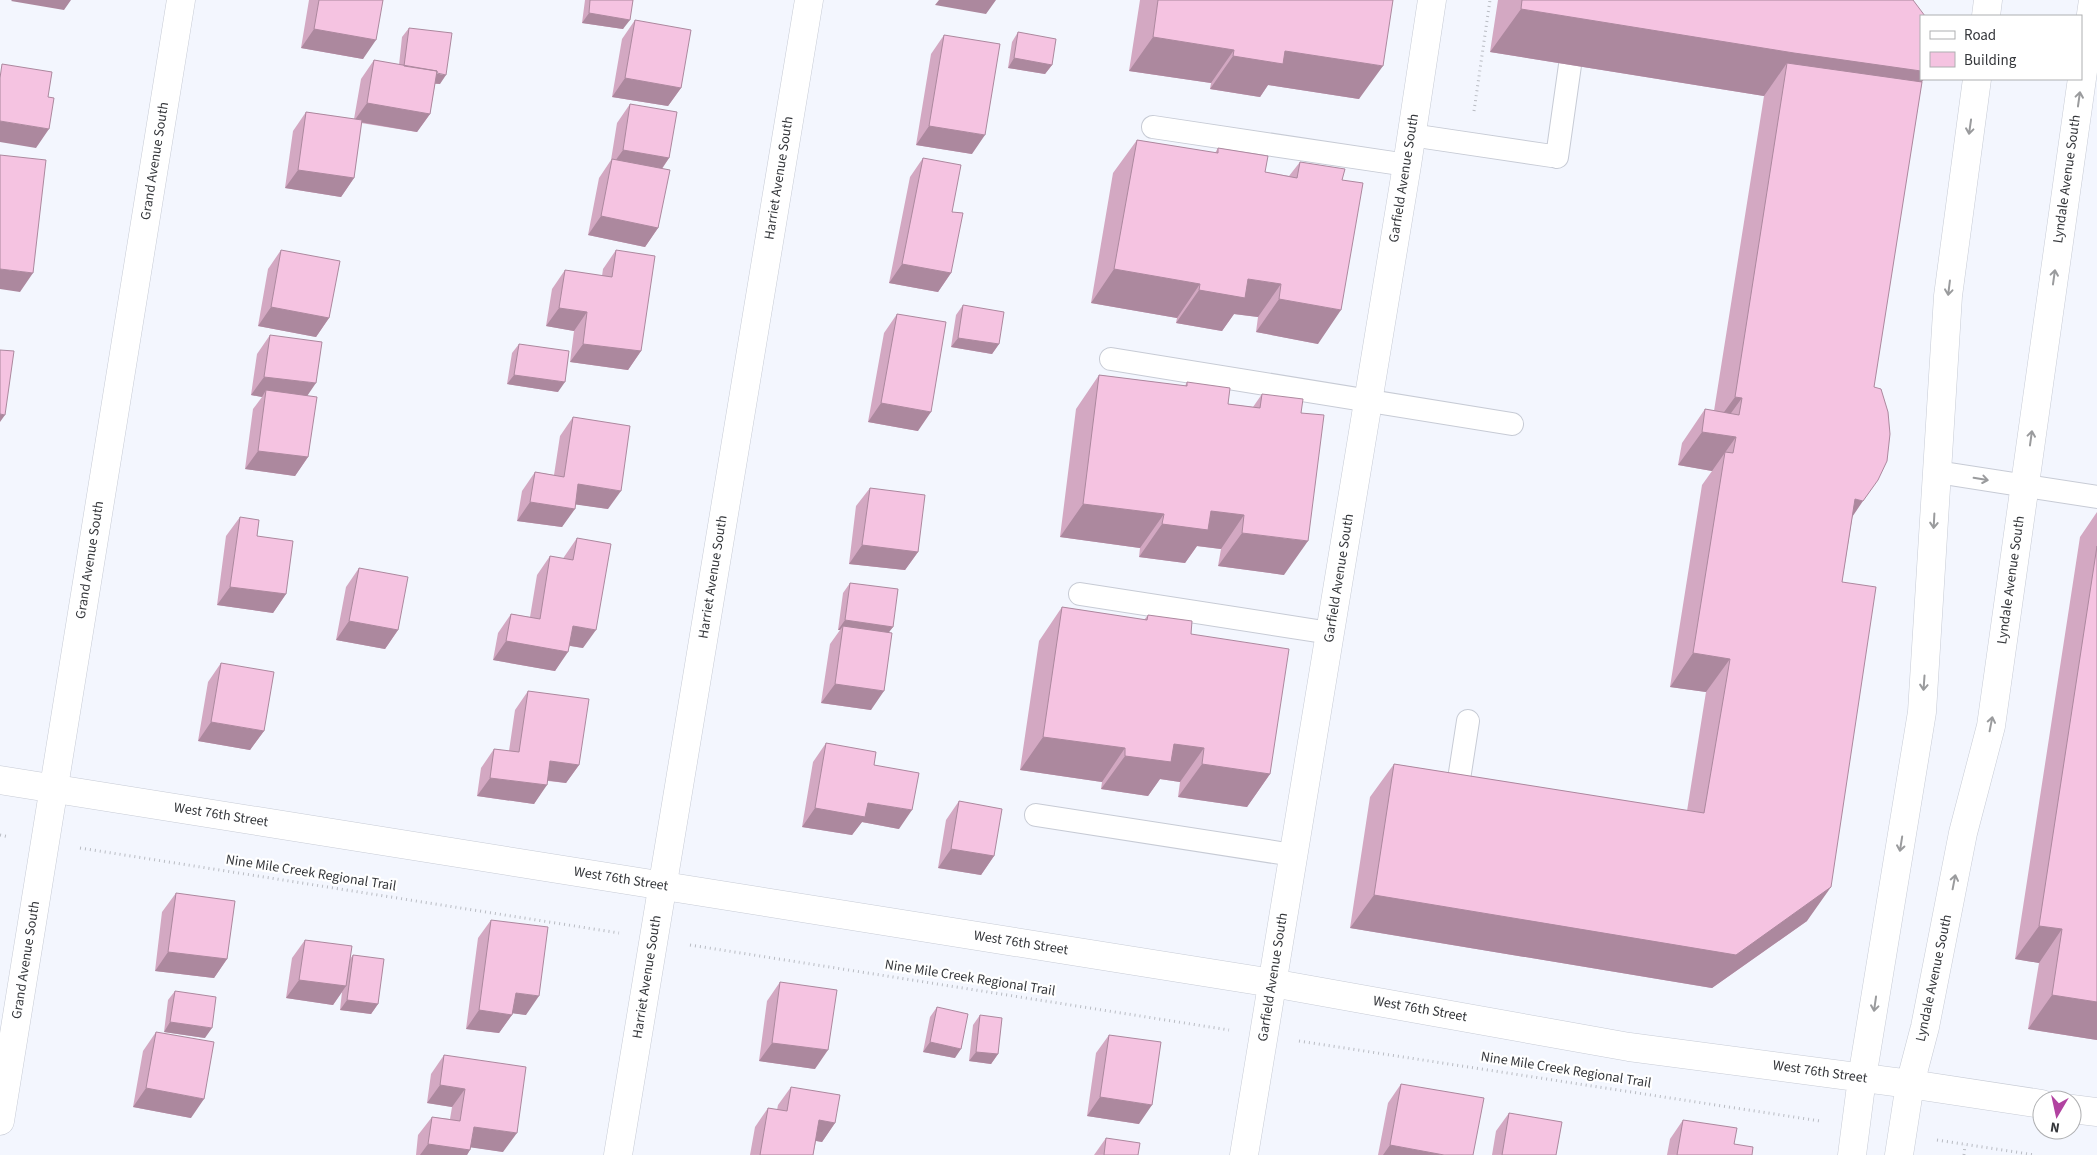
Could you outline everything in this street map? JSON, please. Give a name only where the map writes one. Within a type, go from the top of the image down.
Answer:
[{"type":"street","name":"Grand Avenue South","points":[[0,1121],[180,0]]},
{"type":"street","name":"Harriet Avenue South","points":[[618,1155],[809,0]]},
{"type":"street","name":"Garfield Avenue South","points":[[1244,1155],[1412,135],[1432,0]]},
{"type":"street","points":[[1986,15],[1988,0]]},
{"type":"street","name":"Lyndale Avenue South","points":[[2082,79],[2093,0]]},
{"type":"street","points":[[1852,1155],[1862,1078],[1922,712],[1948,296],[1977,80]]},
{"type":"street","name":"Lyndale Avenue South","points":[[1899,1155],[1910,1084],[1925,1027],[1963,833],[1991,726],[2082,80]]},
{"type":"street","name":"West 76th Street","points":[[0,780],[1272,983],[1629,1047],[1910,1084],[2032,1102]]},
{"type":"street","points":[[2082,1110],[2097,1112]]},
{"type":"lane","points":[[1412,135],[1554,156],[1570,65]]},
{"type":"lane","points":[[1153,127],[1407,165]]},
{"type":"lane","points":[[1111,359],[1512,424]]},
{"type":"lane","points":[[1937,472],[2097,497]]},
{"type":"lane","points":[[1080,594],[1330,633]]},
{"type":"lane","points":[[1454,810],[1468,721]]},
{"type":"lane","points":[[1036,815],[1293,855]]},
{"type":"path","points":[[1473,114],[1490,0]]},
{"type":"path","name":"Nine Mile Creek Regional Trail","points":[[0,835],[619,934]]},
{"type":"path","name":"Nine Mile Creek Regional Trail","points":[[701,946],[1236,1031]]},
{"type":"path","name":"Nine Mile Creek Regional Trail","points":[[1309,1043],[1820,1121]]},
{"type":"path","points":[[1964,1155],[1966,1145],[2035,1155]]},
{"type":"building","points":[[319,0],[383,0],[376,40],[314,29]]},
{"type":"building","points":[[590,0],[633,0],[630,20],[589,13]]},
{"type":"building","points":[[1158,0],[1393,0],[1383,66],[1285,51],[1283,64],[1233,56],[1234,50],[1153,37]]},
{"type":"building","points":[[1522,0],[1913,0],[1924,15],[1920,15],[1920,71],[1794,53],[1521,9]]},
{"type":"building","points":[[635,20],[691,30],[681,88],[625,78]]},
{"type":"building","points":[[409,28],[452,33],[446,75],[437,73],[437,71],[404,66]]},
{"type":"building","points":[[1018,32],[1056,39],[1052,65],[1014,58]]},
{"type":"building","points":[[944,35],[1000,44],[985,135],[929,126]]},
{"type":"building","points":[[374,60],[437,71],[430,114],[367,103]]},
{"type":"building","points":[[1787,63],[1922,82],[1874,387],[1881,389],[1888,412],[1890,434],[1887,461],[1878,480],[1863,501],[1855,499],[1842,582],[1876,587],[1831,887],[1736,955],[1374,895],[1394,764],[1704,813],[1730,659],[1693,653],[1725,452],[1733,453],[1736,437],[1702,432],[1705,409],[1739,415],[1742,398],[1735,397]]},
{"type":"building","points":[[2,64],[52,72],[48,97],[54,98],[49,129],[0,121],[0,78]]},
{"type":"building","points":[[630,104],[677,112],[669,158],[623,150]]},
{"type":"building","points":[[306,112],[362,120],[354,178],[298,170]]},
{"type":"building","points":[[1137,140],[1218,153],[1218,148],[1268,156],[1265,172],[1297,178],[1300,162],[1345,169],[1342,180],[1363,183],[1341,310],[1279,299],[1281,284],[1248,279],[1245,298],[1199,290],[1200,284],[1114,269]]},
{"type":"building","points":[[0,155],[46,160],[33,273],[0,269]]},
{"type":"building","points":[[923,158],[961,165],[952,212],[963,213],[951,273],[902,264]]},
{"type":"building","points":[[612,159],[670,170],[658,228],[601,216]]},
{"type":"building","points":[[281,250],[340,261],[329,318],[271,307]]},
{"type":"building","points":[[616,250],[655,256],[641,351],[583,344],[587,312],[559,308],[565,270],[612,277]]},
{"type":"building","points":[[963,305],[1004,312],[999,344],[958,338]]},
{"type":"building","points":[[897,314],[946,322],[931,412],[881,403]]},
{"type":"building","points":[[270,335],[322,342],[316,383],[264,377]]},
{"type":"building","points":[[519,344],[569,351],[565,382],[514,375]]},
{"type":"building","points":[[0,350],[14,351],[5,415],[0,414]]},
{"type":"building","points":[[1099,375],[1187,386],[1187,382],[1230,388],[1228,404],[1260,408],[1262,394],[1303,399],[1301,413],[1324,415],[1308,541],[1242,533],[1244,515],[1211,511],[1208,530],[1162,524],[1164,514],[1083,504]]},
{"type":"building","points":[[266,390],[317,397],[308,457],[258,451]]},
{"type":"building","points":[[573,417],[630,426],[621,491],[578,484],[575,509],[530,502],[535,472],[564,477]]},
{"type":"building","points":[[870,488],[925,495],[918,552],[862,545]]},
{"type":"building","points":[[240,517],[259,520],[257,536],[293,541],[286,594],[230,587]]},
{"type":"building","points":[[577,538],[611,544],[596,630],[573,626],[568,652],[506,641],[511,614],[540,619],[550,556],[573,560]]},
{"type":"building","points":[[2097,546],[2097,1002],[2052,995],[2062,929],[2039,926]]},
{"type":"building","points":[[359,568],[408,577],[398,630],[349,621]]},
{"type":"building","points":[[850,583],[898,589],[893,627],[845,620]]},
{"type":"building","points":[[1062,607],[1147,620],[1148,615],[1192,621],[1191,634],[1289,649],[1270,774],[1202,764],[1204,748],[1174,744],[1171,762],[1125,756],[1125,748],[1043,737]]},
{"type":"building","points":[[843,626],[892,633],[884,691],[835,684]]},
{"type":"building","points":[[221,663],[274,672],[264,731],[211,722]]},
{"type":"building","points":[[528,691],[589,699],[579,765],[550,761],[547,785],[490,778],[494,749],[519,752]]},
{"type":"building","points":[[826,743],[876,752],[874,765],[919,773],[912,810],[868,803],[865,817],[815,808]]},
{"type":"building","points":[[959,801],[1002,809],[994,856],[951,849]]},
{"type":"building","points":[[176,893],[235,901],[227,959],[168,952]]},
{"type":"building","points":[[491,920],[548,927],[539,996],[516,993],[512,1015],[479,1010]]},
{"type":"building","points":[[305,940],[352,946],[346,986],[299,980]]},
{"type":"building","points":[[353,955],[384,959],[378,1004],[347,1000]]},
{"type":"building","points":[[780,982],[837,990],[828,1050],[772,1043]]},
{"type":"building","points":[[175,991],[216,997],[212,1028],[170,1022]]},
{"type":"building","points":[[937,1007],[968,1014],[961,1049],[930,1042]]},
{"type":"building","points":[[980,1015],[1002,1018],[998,1054],[976,1052]]},
{"type":"building","points":[[156,1032],[214,1042],[204,1099],[146,1088]]},
{"type":"building","points":[[1109,1035],[1161,1042],[1152,1105],[1100,1097]]},
{"type":"building","points":[[444,1055],[526,1067],[517,1133],[474,1127],[470,1150],[428,1144],[432,1117],[460,1121],[465,1089],[440,1085]]},
{"type":"building","points":[[1401,1084],[1484,1098],[1473,1155],[1444,1155],[1390,1145]]},
{"type":"building","points":[[791,1087],[840,1095],[835,1123],[819,1120],[813,1155],[760,1155],[768,1108],[787,1111]]},
{"type":"building","points":[[1509,1113],[1562,1122],[1556,1155],[1502,1155]]},
{"type":"building","points":[[1683,1120],[1737,1128],[1734,1144],[1753,1147],[1752,1155],[1677,1155]]},
{"type":"building","points":[[1106,1138],[1140,1143],[1138,1155],[1104,1155]]}]
